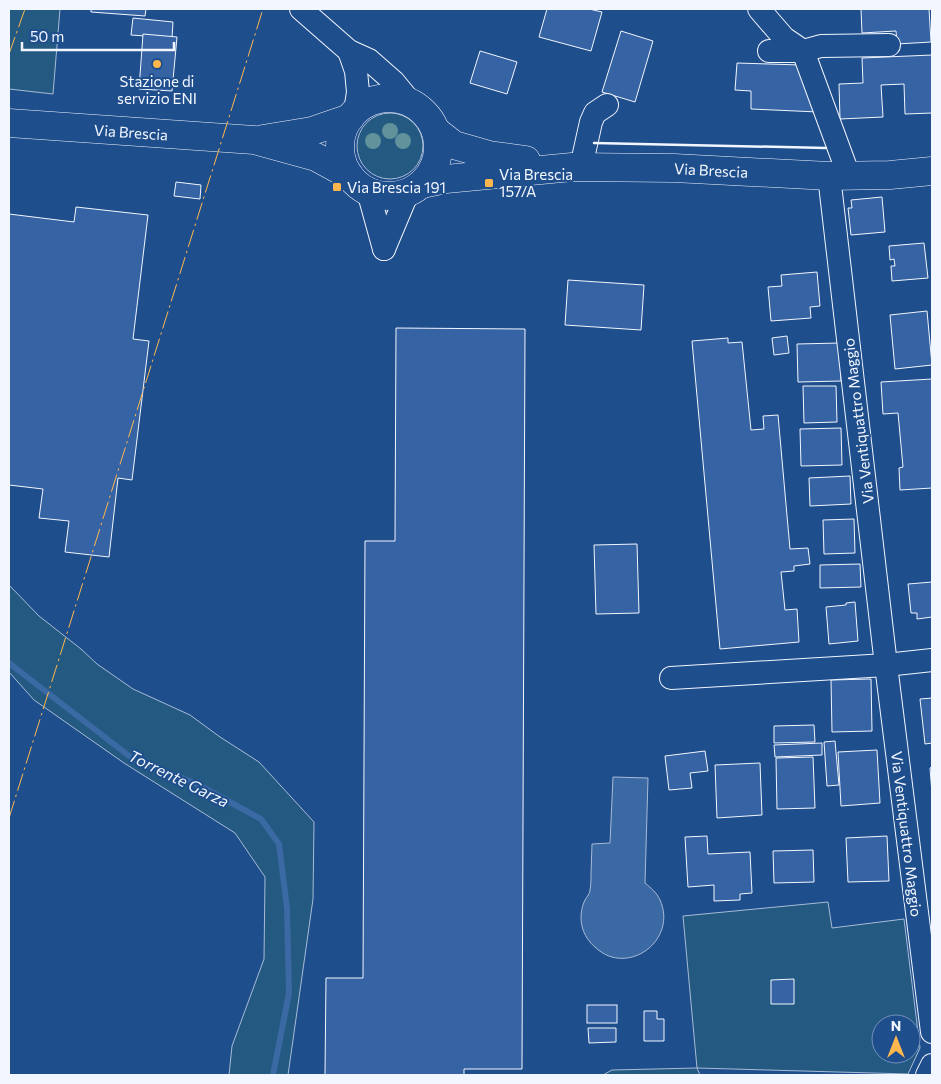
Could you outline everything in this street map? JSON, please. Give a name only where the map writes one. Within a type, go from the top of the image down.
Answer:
[{"type":"main road","name":"Via Brescia","points":[[254,140],[312,131],[353,115],[368,103],[392,98],[412,104],[426,115],[436,131],[454,145],[489,155],[577,167]]},
{"type":"main road","points":[[353,115],[343,131],[340,146],[342,161],[358,183]]},
{"type":"main road","name":"Via Brescia","points":[[9,123],[254,140],[316,157],[378,195],[388,196],[398,196],[415,188],[446,178],[577,167],[674,168],[839,176],[890,175],[932,171]]},
{"type":"main road","points":[[415,188],[433,169],[437,160],[436,131]]},
{"type":"street","points":[[301,9],[348,51],[369,60],[394,82],[412,104]]},
{"type":"street","points":[[759,9],[784,38],[803,51],[839,176]]},
{"type":"street","points":[[769,51],[803,51],[821,46],[889,45]]},
{"type":"street","points":[[348,51],[356,71],[358,92],[353,115]]},
{"type":"street","points":[[577,167],[595,113],[607,105]]},
{"type":"street","name":"Via Ventiquattro Maggio","points":[[839,176],[886,665],[932,1032]]},
{"type":"street","points":[[358,183],[384,249],[415,188]]},
{"type":"street","points":[[671,678],[886,665],[932,660]]},
{"type":"street","points":[[928,1075],[932,1065]]},
{"type":"shaded area","points":[[9,9],[60,9],[53,94],[9,89]]},
{"type":"shaded area","points":[[390,113],[402,116],[413,123],[420,134],[423,146],[420,158],[413,169],[402,176],[390,179],[378,176],[367,169],[360,158],[357,146],[360,134],[367,123],[378,116]]},
{"type":"shaded area","points":[[9,585],[39,616],[97,664],[133,689],[190,715],[259,762],[314,822],[313,899],[288,1075],[229,1075],[232,1046],[264,959],[265,877],[235,833],[124,763],[34,700],[9,672]]},
{"type":"shaded area","points":[[613,777],[648,778],[645,883],[659,897],[664,915],[662,928],[656,940],[647,950],[635,956],[622,958],[609,956],[593,946],[584,932],[581,920],[583,906],[590,891],[592,844],[610,843]]},
{"type":"shaded area","points":[[828,902],[832,928],[904,919],[916,1014],[871,1014],[871,1064],[913,1064],[908,1074],[697,1068],[683,916]]},
{"type":"shaded area","points":[[697,1068],[700,1075],[603,1075],[612,1070]]},
{"type":"building","points":[[91,9],[146,9],[145,16],[91,12]]},
{"type":"building","points":[[547,9],[589,9],[602,12],[591,51],[539,37]]},
{"type":"building","points":[[861,9],[929,9],[931,42],[897,44],[896,31],[862,33]]},
{"type":"building","points":[[133,18],[173,22],[172,38],[131,35]]},
{"type":"building","points":[[621,31],[653,41],[635,102],[602,92]]},
{"type":"building","points":[[143,34],[177,37],[172,91],[139,89]]},
{"type":"building","points":[[480,51],[517,62],[507,94],[470,83]]},
{"type":"building","points":[[932,55],[932,113],[905,114],[904,84],[881,85],[883,117],[840,119],[839,84],[863,83],[862,58]]},
{"type":"building","points":[[737,63],[801,65],[818,112],[751,109],[751,91],[735,90]]},
{"type":"building","points":[[176,182],[201,185],[200,199],[174,196]]},
{"type":"building","points":[[882,197],[885,232],[851,235],[848,208],[852,208],[851,200]]},
{"type":"building","points":[[76,207],[148,215],[133,339],[149,341],[132,480],[118,478],[109,557],[65,552],[69,521],[39,518],[43,489],[9,485],[9,214],[74,222]]},
{"type":"building","points":[[924,243],[928,278],[892,281],[891,266],[895,266],[894,259],[890,260],[889,246]]},
{"type":"building","points":[[817,272],[820,306],[810,307],[811,318],[771,321],[768,287],[782,286],[781,275]]},
{"type":"building","points":[[568,280],[644,285],[641,330],[565,325]]},
{"type":"building","points":[[927,311],[932,365],[895,369],[890,315]]},
{"type":"building","points":[[396,328],[525,329],[522,1069],[464,1069],[464,1075],[325,1075],[326,978],[363,978],[365,541],[395,541]]},
{"type":"building","points":[[787,336],[789,353],[774,355],[772,338]]},
{"type":"building","points":[[728,338],[728,343],[742,342],[751,430],[764,429],[763,416],[778,415],[790,549],[808,548],[810,564],[794,566],[794,571],[781,572],[785,610],[797,609],[799,642],[720,649],[692,341]]},
{"type":"building","points":[[840,343],[841,381],[798,382],[797,344]]},
{"type":"building","points":[[932,379],[932,488],[900,490],[899,468],[903,467],[898,413],[883,414],[881,382]]},
{"type":"building","points":[[803,386],[836,386],[837,422],[804,423]]},
{"type":"building","points":[[841,428],[842,465],[801,466],[800,429]]},
{"type":"building","points":[[850,476],[851,504],[810,506],[809,478]]},
{"type":"building","points":[[854,519],[855,553],[824,554],[823,520]]},
{"type":"building","points":[[637,544],[639,613],[596,614],[594,545]]},
{"type":"building","points":[[860,564],[861,587],[820,588],[820,565]]},
{"type":"building","points":[[932,582],[932,617],[917,619],[917,613],[911,613],[908,584]]},
{"type":"building","points":[[855,602],[858,641],[829,644],[826,607]]},
{"type":"building","points":[[871,679],[872,731],[832,732],[831,680]]},
{"type":"building","points":[[932,698],[932,743],[925,744],[920,699]]},
{"type":"building","points":[[814,725],[815,742],[774,743],[774,726]]},
{"type":"building","points":[[835,741],[839,785],[827,786],[824,742]]},
{"type":"building","points":[[822,743],[822,755],[775,757],[774,745]]},
{"type":"building","points":[[877,750],[880,803],[841,806],[838,752]]},
{"type":"building","points":[[705,751],[708,771],[690,773],[692,788],[669,790],[665,756]]},
{"type":"building","points":[[813,757],[815,808],[777,809],[776,758]]},
{"type":"building","points":[[760,763],[762,815],[717,818],[715,765]]},
{"type":"building","points":[[932,767],[932,793],[930,768]]},
{"type":"building","points":[[707,836],[708,854],[750,852],[752,893],[740,894],[740,900],[714,901],[714,885],[688,887],[685,837]]},
{"type":"building","points":[[887,836],[889,881],[848,882],[846,838]]},
{"type":"building","points":[[813,850],[814,882],[774,883],[773,851]]},
{"type":"building","points":[[794,979],[794,1004],[771,1004],[771,980]]},
{"type":"building","points":[[587,1005],[617,1005],[617,1023],[587,1023]]},
{"type":"building","points":[[644,1011],[657,1011],[657,1019],[664,1019],[664,1041],[644,1041]]},
{"type":"building","points":[[588,1028],[616,1028],[616,1042],[589,1043]]},
{"type":"waterway","name":"Torrente Garza","points":[[9,663],[133,759],[195,783],[261,819],[279,844],[287,908],[289,993],[273,1075]]},
{"type":"wall","points":[[594,143],[826,148]]},
{"type":"power","points":[[9,54],[25,9]]},
{"type":"power","points":[[9,818],[263,9]]},
{"type":"place","name":"Stazione di servizio ENI","points":[[157,64]]},
{"type":"place","name":"Via Brescia 157/A","points":[[489,183]]},
{"type":"place","name":"Via Brescia 191","points":[[337,187]]}]
